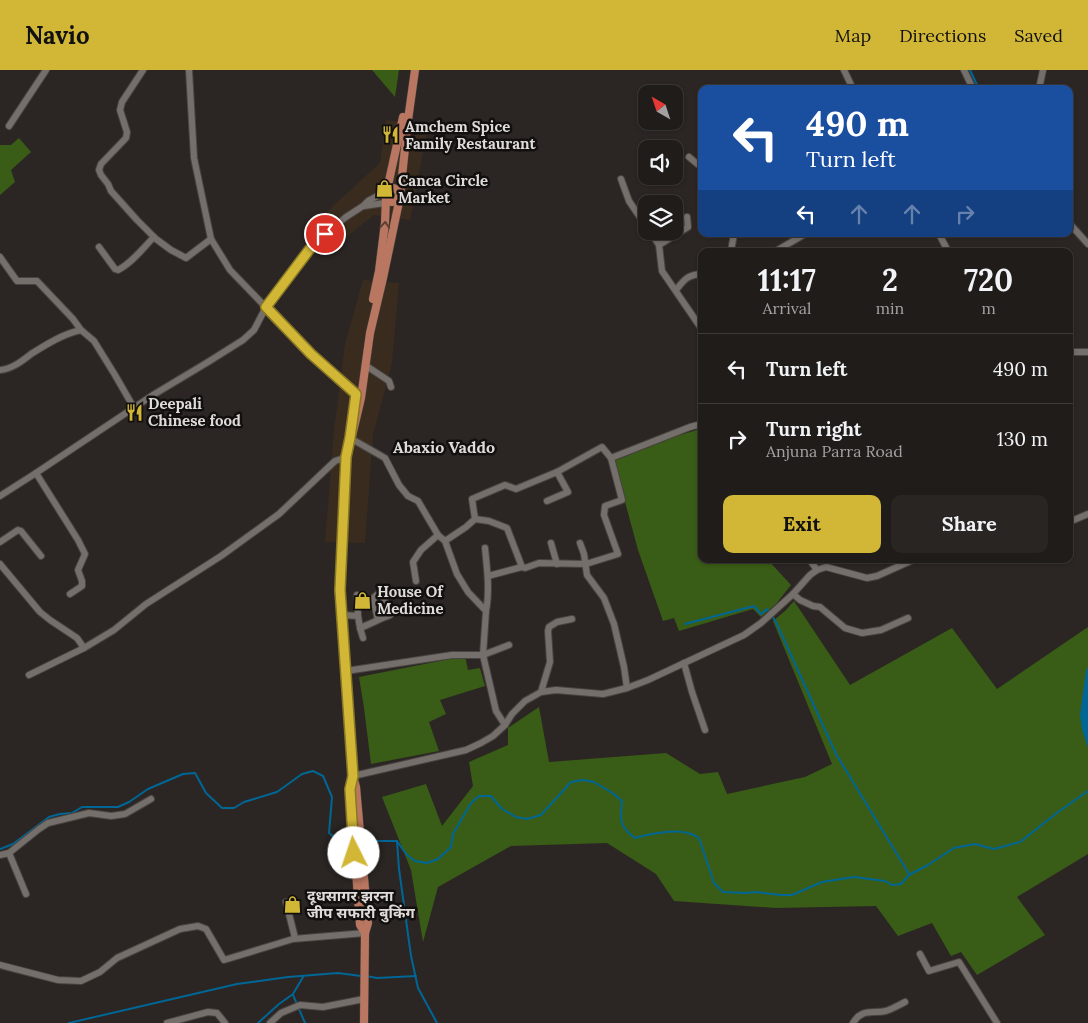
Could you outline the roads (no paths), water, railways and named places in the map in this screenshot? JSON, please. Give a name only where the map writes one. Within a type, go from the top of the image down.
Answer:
[{"type":"main road","points":[[358,396],[366,330],[379,271],[387,197],[403,121],[410,70]]},
{"type":"main road","points":[[364,1023],[365,933],[368,923],[358,853],[356,787],[353,776],[340,590],[346,457],[370,333],[400,196],[415,70]]},
{"type":"main road","points":[[390,188],[399,190],[400,196],[396,201],[387,197],[390,188]]},
{"type":"street","points":[[9,126],[46,70]]},
{"type":"street","points":[[143,70],[122,102],[120,110],[127,132],[126,138],[101,164],[99,170],[101,175],[111,191],[137,220],[171,250],[186,258],[211,239]]},
{"type":"street","points":[[189,70],[194,158],[211,239],[230,270],[311,354],[358,396]]},
{"type":"street","points":[[844,70],[851,85]]},
{"type":"street","points":[[964,70],[972,85]]},
{"type":"street","points":[[1040,85],[1043,70]]},
{"type":"street","points":[[689,157],[698,165]]},
{"type":"street","points":[[621,179],[629,201],[638,214]]},
{"type":"street","points":[[363,206],[379,203],[387,197]]},
{"type":"street","points":[[0,496],[134,408],[243,340],[254,330],[266,307],[309,250],[332,228],[368,201],[387,197]]},
{"type":"street","points":[[660,246],[688,227],[687,217]]},
{"type":"street","points":[[1073,227],[1088,244]]},
{"type":"street","points":[[99,246],[115,269],[118,270],[132,261],[154,237]]},
{"type":"street","points":[[781,248],[800,237]]},
{"type":"street","points":[[656,240],[660,246],[662,270],[698,323]]},
{"type":"street","points":[[0,257],[17,281],[37,281],[81,330],[94,341],[134,408]]},
{"type":"street","points":[[676,290],[684,280],[693,274],[698,274]]},
{"type":"street","points":[[0,370],[7,370],[44,346],[70,332],[81,330]]},
{"type":"street","points":[[1073,352],[1088,352]]},
{"type":"street","points":[[365,366],[389,381],[391,388]]},
{"type":"street","points":[[611,458],[698,425]]},
{"type":"street","points":[[350,438],[385,458],[399,486],[408,496],[418,501],[438,535],[445,541],[457,574],[468,592],[486,611]]},
{"type":"street","points":[[476,519],[472,499],[505,485],[516,489],[557,472],[602,447],[611,458],[622,500],[605,506],[604,515],[618,554],[586,564],[539,563],[488,576]]},
{"type":"street","points":[[29,675],[84,648],[114,630],[146,604],[228,551],[279,514],[335,461],[346,457]]},
{"type":"street","points":[[547,501],[568,492],[557,472]]},
{"type":"street","points":[[36,474],[85,554],[78,570],[82,586],[70,594]]},
{"type":"street","points":[[1073,520],[1088,514]]},
{"type":"street","points":[[445,541],[476,519],[489,521],[507,528],[522,567]]},
{"type":"street","points":[[0,542],[18,530],[21,531],[41,556]]},
{"type":"street","points":[[416,581],[412,562],[421,550],[438,535]]},
{"type":"street","points":[[550,543],[557,564]]},
{"type":"street","points":[[580,543],[584,554],[587,575],[604,598],[614,624],[627,688]]},
{"type":"street","points":[[485,548],[489,596],[483,655],[496,710],[505,725]]},
{"type":"street","points":[[812,563],[817,570]]},
{"type":"street","points":[[353,776],[466,750],[493,736],[525,701],[540,692],[556,690],[603,694],[648,680],[736,639],[761,624],[817,570],[826,567],[868,578],[906,563]]},
{"type":"street","points":[[0,564],[40,612],[77,638],[84,648]]},
{"type":"street","points":[[357,595],[362,638]]},
{"type":"street","points":[[791,595],[813,606],[820,607],[845,628],[862,633],[881,630],[908,618]]},
{"type":"street","points":[[342,615],[358,616]]},
{"type":"street","points":[[540,692],[550,662],[549,627],[557,622],[572,619]]},
{"type":"street","points":[[360,628],[378,620]]},
{"type":"street","points":[[346,671],[452,655],[483,655],[509,645]]},
{"type":"street","points":[[684,663],[705,730]]},
{"type":"street","points":[[0,855],[9,853],[39,828],[48,823],[89,813],[111,816],[126,814],[151,799]]},
{"type":"street","points":[[9,853],[26,894]]},
{"type":"street","points":[[286,902],[295,938]]},
{"type":"street","points":[[0,965],[58,980],[81,980],[100,972],[117,958],[180,929],[198,926],[206,929],[224,960],[295,938],[365,933]]},
{"type":"street","points":[[920,954],[929,971],[959,962],[997,1023]]},
{"type":"street","points":[[270,1023],[281,1013],[300,1005],[323,1007],[364,999]]},
{"type":"street","points":[[853,1023],[859,1015],[869,1012],[886,1011],[905,1002]]},
{"type":"street","points":[[167,1023],[208,1012],[217,1013],[225,1023]]},
{"type":"water","points":[[1088,667],[1088,748],[1080,715]]},
{"type":"waterway","points":[[970,70],[977,85]]},
{"type":"waterway","points":[[685,624],[754,606],[761,614],[767,609],[769,612]]},
{"type":"waterway","points":[[772,616],[836,754],[909,874]]},
{"type":"waterway","points":[[0,849],[13,844],[49,817],[72,813],[82,807],[118,807],[148,789],[183,774],[195,773],[206,793],[222,808],[234,808],[244,802],[277,792],[302,774],[313,771],[323,776],[332,797],[329,833],[340,842]]},
{"type":"waterway","points":[[397,841],[406,854],[415,861],[427,863],[438,859],[451,847],[453,834],[471,803],[479,796],[491,796],[502,809],[516,817],[527,819],[541,815],[571,782],[583,780],[594,782],[622,801],[623,826],[635,838],[669,832],[688,833],[699,838],[714,883],[723,892],[792,895],[822,882],[854,877],[885,881],[892,885],[901,884],[909,875],[954,848],[975,844],[994,849],[1020,842],[1088,791]]},
{"type":"waterway","points":[[365,841],[397,841]]},
{"type":"waterway","points":[[397,841],[411,956],[418,988],[437,1023]]},
{"type":"waterway","points":[[69,1023],[237,984],[338,973],[361,976]]},
{"type":"waterway","points":[[366,976],[377,978],[416,976]]},
{"type":"waterway","points":[[258,1023],[293,994],[303,977]]},
{"type":"waterway","points":[[293,995],[305,1023]]},
{"type":"place","name":"Amchem Spice Family Restaurant","points":[[391,135]]},
{"type":"place","name":"Canca Circle Market","points":[[384,189]]},
{"type":"place","name":"Deepali Chinese food","points":[[134,412]]},
{"type":"place","name":"House Of Medicine","points":[[363,600]]},
{"type":"place","name":"दूधसागर झरना जीप सफारी बुकिंग","points":[[293,904]]},
{"type":"district","name":"Abaxio Vaddo","points":[[444,447]]}]
